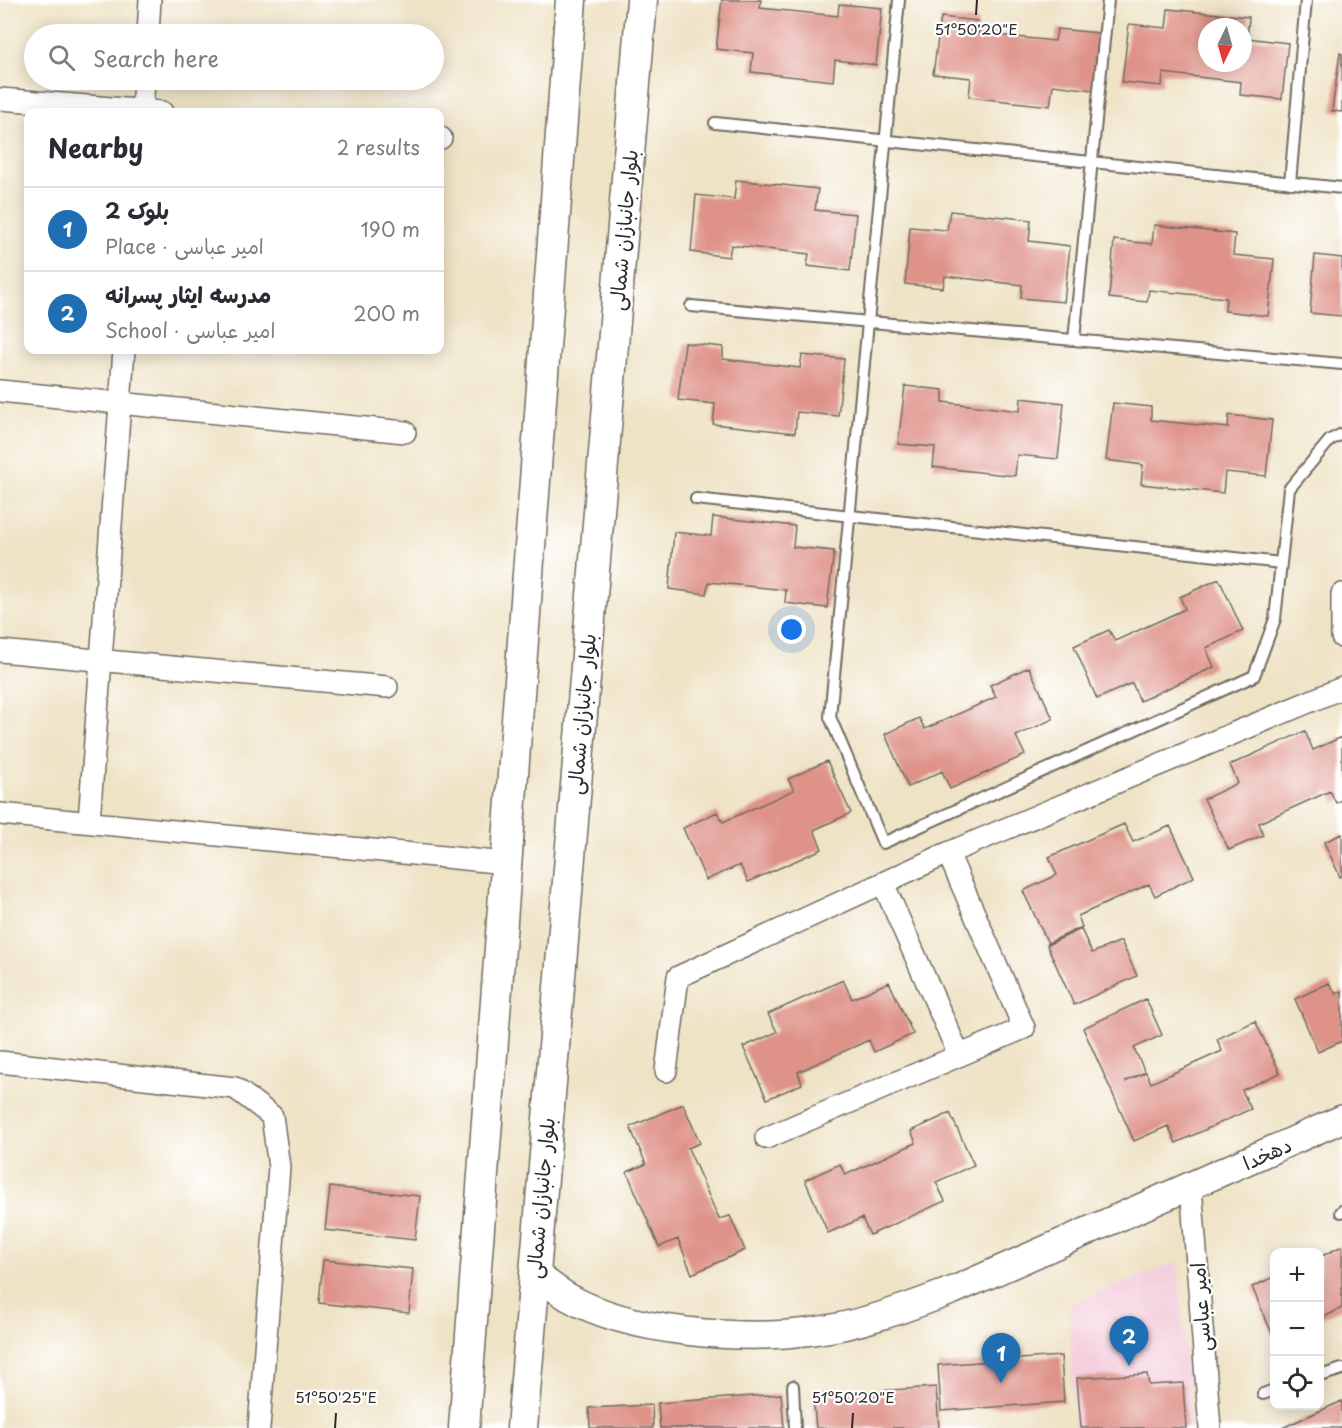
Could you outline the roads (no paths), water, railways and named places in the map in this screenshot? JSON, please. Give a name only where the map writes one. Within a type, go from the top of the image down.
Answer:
[{"type":"main road","points":[[464,1428],[571,0]]},
{"type":"main road","name":"بلوار جانبازان شمالی","points":[[522,1428],[642,0]]},
{"type":"street","points":[[149,24],[150,0]]},
{"type":"street","points":[[146,90],[148,108]]},
{"type":"street","points":[[0,99],[103,108]]},
{"type":"street","points":[[89,821],[124,354]]},
{"type":"street","points":[[0,391],[405,432]]},
{"type":"street","points":[[1342,594],[1340,599],[1342,637]]},
{"type":"street","points":[[0,651],[387,687]]},
{"type":"street","points":[[666,1071],[678,977],[948,853],[1342,688]]},
{"type":"street","points":[[0,814],[506,863]]},
{"type":"street","points":[[766,1138],[1024,1028],[948,853]]},
{"type":"street","points":[[883,883],[959,1055]]},
{"type":"street","points":[[0,1062],[235,1088],[272,1116],[279,1167],[259,1428]]},
{"type":"street","name":"دهخدا","points":[[534,1273],[569,1298],[614,1316],[652,1324],[712,1333],[756,1335],[814,1331],[898,1310],[954,1290],[1342,1119]]},
{"type":"street","name":"امیر عباسی","points":[[1191,1187],[1210,1428]]},
{"type":"lane","points":[[899,0],[830,717],[883,843],[1254,676],[1275,619],[1289,489],[1330,440],[1342,434]]},
{"type":"lane","points":[[1074,340],[1108,0]]},
{"type":"lane","points":[[1290,183],[1306,0]]},
{"type":"lane","points":[[715,123],[1342,188]]},
{"type":"lane","points":[[691,306],[1342,364]]},
{"type":"lane","points":[[696,499],[1281,563]]},
{"type":"lane","points":[[1324,1375],[1342,1369]]},
{"type":"lane","points":[[793,1386],[795,1428]]},
{"type":"place","name":"مدرسه ایثار پسرانه","points":[[1129,1366]]},
{"type":"place","name":"بلوک 2","points":[[1001,1383]]}]
